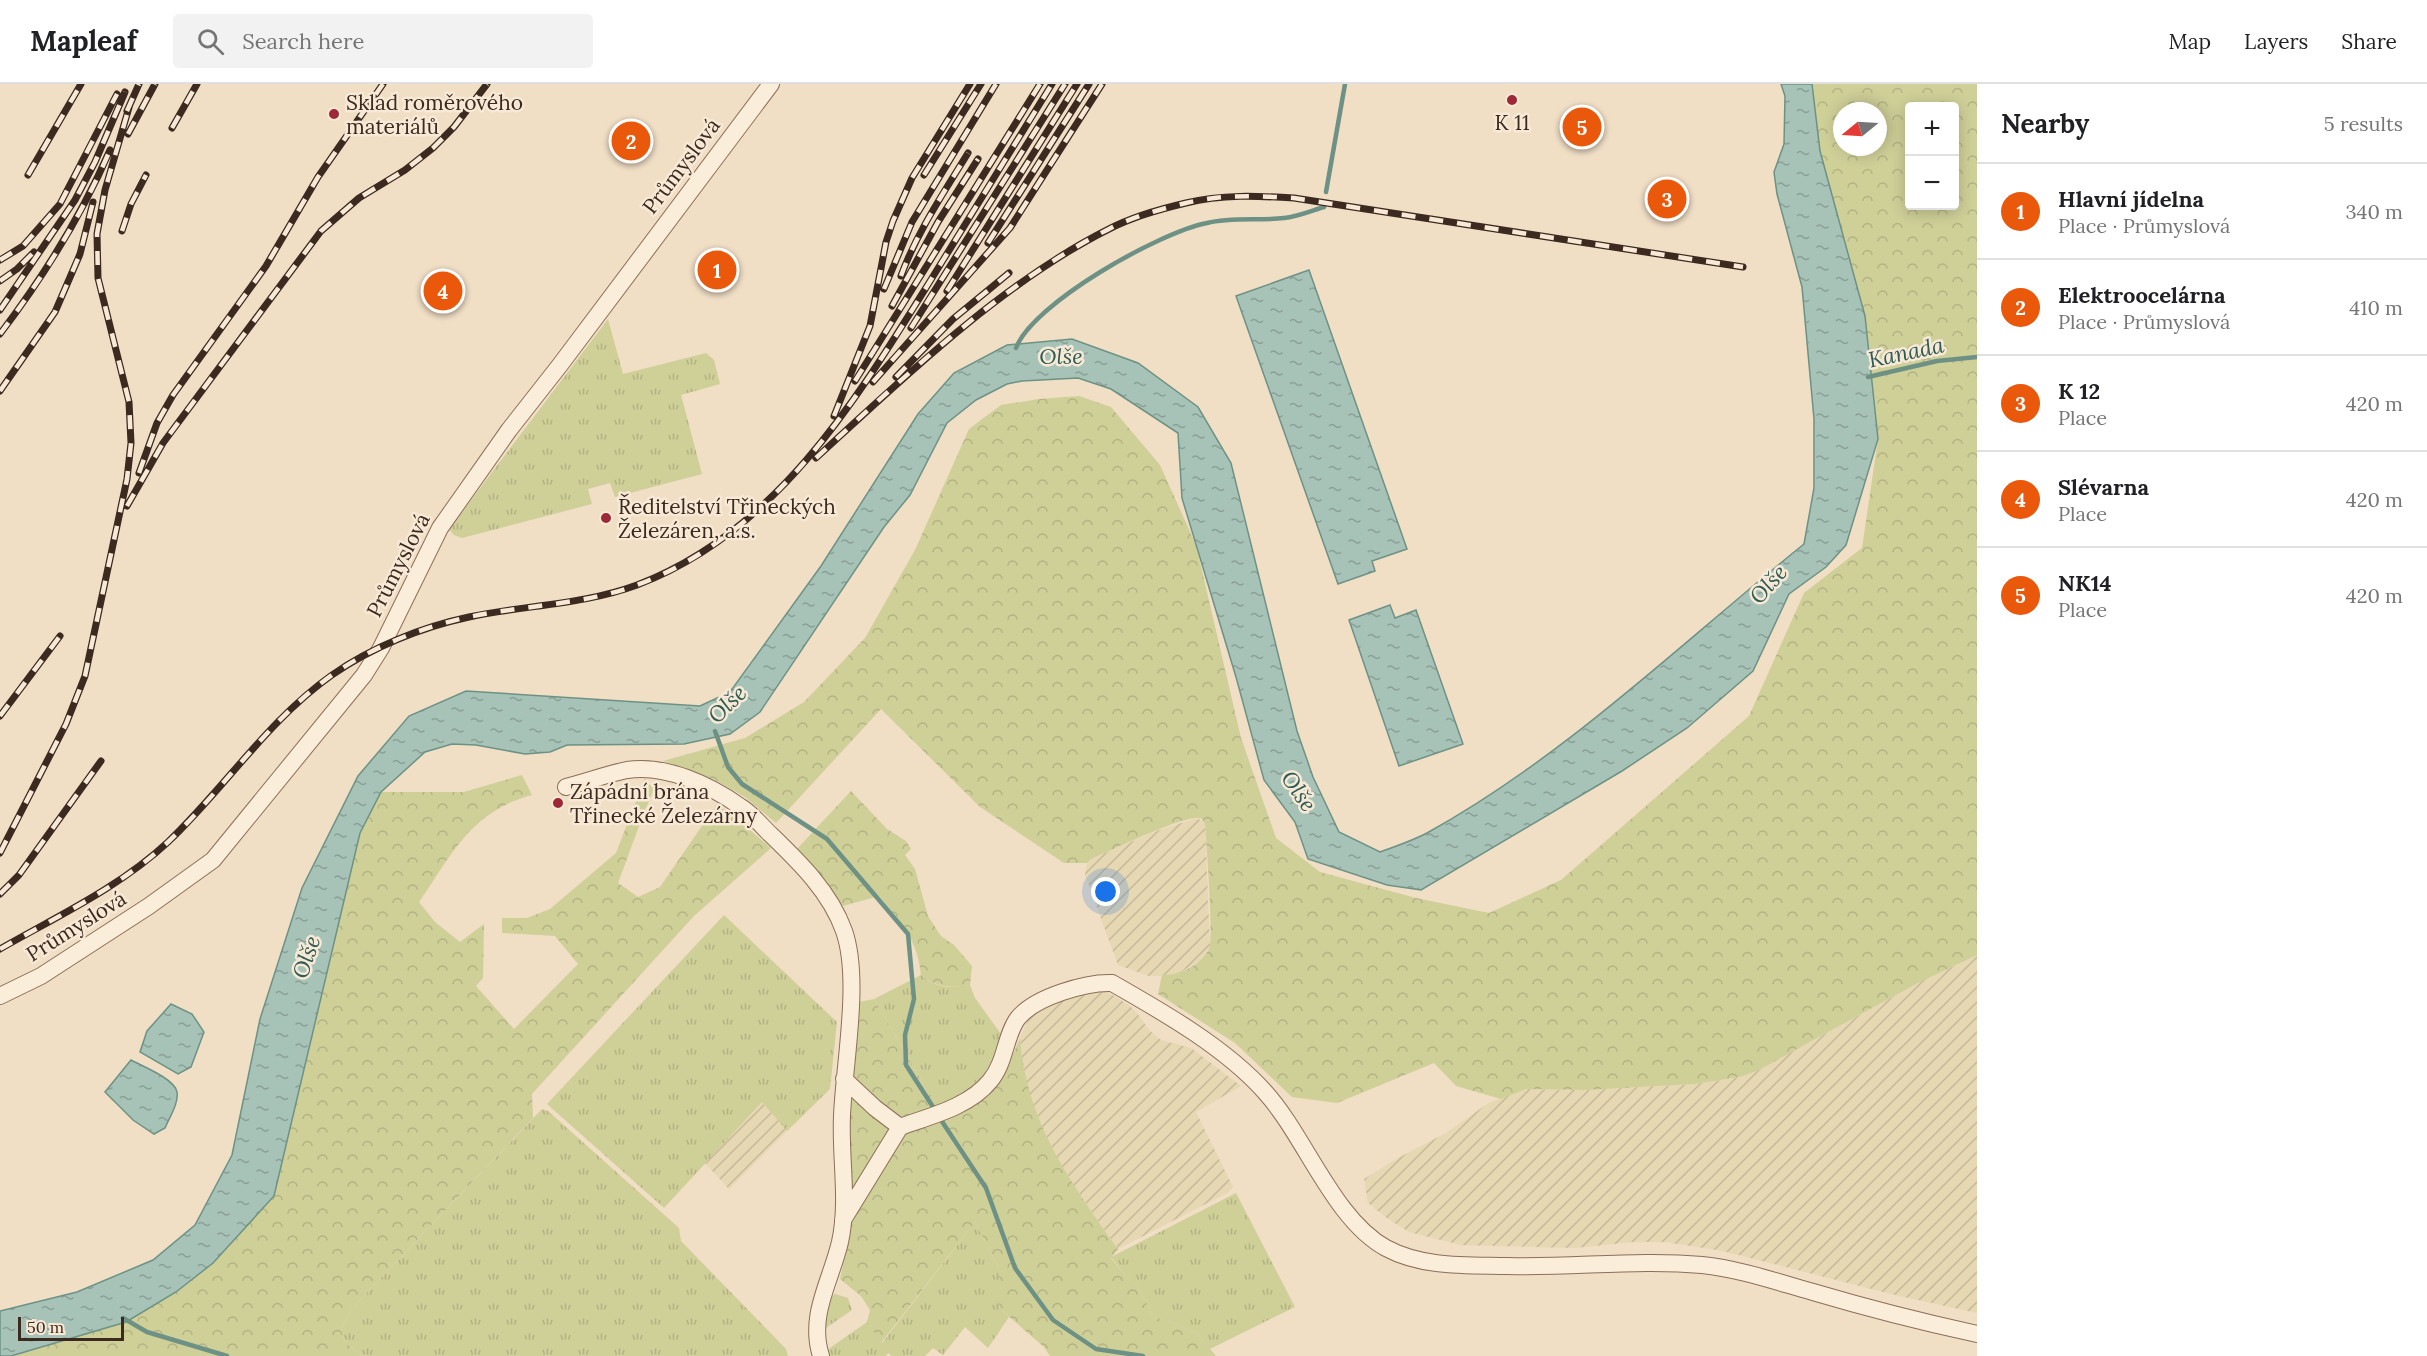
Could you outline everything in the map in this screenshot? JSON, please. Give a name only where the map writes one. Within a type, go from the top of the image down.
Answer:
[{"type":"street","name":"Průmyslová","points":[[0,996],[41,976],[149,906],[213,860],[364,675],[381,648],[440,528],[509,430],[771,84]]},
{"type":"street","points":[[566,787],[628,770],[656,770],[675,774],[706,786],[743,807],[797,860],[832,906],[844,931],[849,953],[850,977],[842,1119],[843,1220],[840,1242],[817,1316],[816,1329],[821,1356]]},
{"type":"street","points":[[843,1220],[900,1127],[947,1110],[976,1094],[990,1082],[1002,1064],[1018,1019],[1027,1010],[1043,1000],[1096,982],[1112,983],[1195,1034],[1244,1070],[1267,1093],[1351,1218],[1384,1247],[1401,1255],[1443,1264],[1524,1267],[1702,1265],[1748,1274],[1884,1312],[1977,1334]]},
{"type":"street","points":[[844,1079],[875,1108],[900,1127]]},
{"type":"shaded area","points":[[1197,818],[1205,823],[1210,947],[1201,960],[1174,976],[1149,976],[1118,965],[1085,875],[1087,864],[1091,859],[1159,830]]},
{"type":"shaded area","points":[[1977,955],[1977,1313],[1891,1294],[1723,1251],[1665,1242],[1633,1242],[1575,1248],[1461,1245],[1409,1232],[1368,1203],[1364,1179],[1446,1133],[1490,1102],[1526,1089],[1585,1090],[1694,1084],[1741,1077],[1757,1071],[1916,984]]},
{"type":"shaded area","points":[[1106,991],[1129,1005],[1150,1031],[1161,1040],[1191,1048],[1241,1086],[1196,1112],[1233,1187],[1229,1192],[1118,1249],[1075,1188],[1053,1151],[1034,1109],[1022,1067],[1020,1038],[1029,1017],[1049,1005],[1083,994]]},
{"type":"shaded area","points":[[762,1102],[787,1131],[729,1189],[705,1163]]},
{"type":"green space","points":[[1812,84],[1977,84],[1977,955],[1916,984],[1757,1071],[1740,1077],[1694,1084],[1585,1090],[1526,1089],[1501,1099],[1456,1086],[1434,1063],[1337,1103],[1292,1097],[1235,1043],[1158,994],[1162,975],[1175,974],[1195,965],[1209,949],[1211,928],[1208,868],[1205,823],[1201,819],[1177,822],[1091,859],[1087,863],[1064,863],[980,807],[881,709],[776,823],[745,797],[715,780],[663,761],[745,738],[804,702],[865,638],[915,550],[969,429],[1001,405],[1079,396],[1111,407],[1160,465],[1196,545],[1241,738],[1276,838],[1320,872],[1416,898],[1489,913],[1561,880],[1749,716],[1804,593],[1862,548],[1878,439],[1865,316],[1820,151]]},
{"type":"green space","points":[[608,319],[623,374],[706,353],[714,360],[720,384],[681,395],[702,474],[615,497],[610,483],[588,489],[592,504],[462,538],[454,535],[449,529]]},
{"type":"green space","points":[[522,775],[532,795],[511,802],[478,823],[453,851],[419,902],[435,922],[460,942],[484,924],[483,978],[476,986],[514,1029],[578,964],[555,936],[502,933],[502,918],[527,918],[550,909],[616,853],[645,778],[654,790],[618,883],[638,897],[660,887],[717,804],[771,848],[694,916],[532,1094],[533,1118],[358,1302],[341,1327],[349,1345],[366,1356],[11,1356],[126,1322],[213,1263],[360,833],[381,792],[464,792]]},
{"type":"green space","points":[[851,791],[887,829],[906,841],[911,849],[905,855],[915,869],[928,916],[941,936],[954,945],[972,966],[970,985],[944,986],[921,975],[916,952],[907,932],[879,896],[843,906],[826,881],[797,849]]},
{"type":"green space","points":[[724,915],[837,1022],[830,1089],[787,1131],[762,1102],[664,1208],[547,1104]]},
{"type":"green space","points":[[921,975],[938,985],[956,987],[970,985],[975,998],[1001,1034],[991,1069],[963,1094],[933,1109],[920,1078],[874,999]]},
{"type":"green space","points":[[874,999],[920,1078],[933,1109],[943,1119],[989,1095],[1005,1072],[1020,1038],[1031,1097],[1041,1124],[1068,1175],[1118,1249],[1111,1258],[1140,1290],[1153,1316],[1197,1333],[1216,1356],[1050,1356],[1044,1347],[999,1308],[999,1269],[975,1222],[881,1343],[867,1322],[870,1310],[861,1296],[840,1279],[849,1237],[849,1118],[859,1002]]},
{"type":"green space","points":[[542,1109],[548,1111],[679,1228],[681,1241],[786,1349],[788,1356],[366,1356],[349,1345],[341,1327],[358,1302]]},
{"type":"green space","points":[[1236,1193],[1295,1307],[1210,1349],[1197,1333],[1153,1316],[1140,1290],[1111,1257]]},
{"type":"green space","points":[[975,1222],[999,1269],[999,1308],[1009,1317],[988,1348],[965,1327],[943,1355],[933,1348],[925,1356],[892,1356],[888,1353],[886,1356],[829,1356],[827,1350],[867,1322],[882,1343]]},
{"type":"green space","points":[[835,1294],[848,1298],[852,1310],[823,1330],[830,1298]]},
{"type":"water","name":"Olše","points":[[1781,84],[1812,84],[1820,151],[1865,316],[1878,439],[1846,545],[1826,567],[1789,594],[1753,671],[1687,728],[1622,771],[1421,890],[1387,885],[1308,859],[1295,822],[1264,780],[1236,677],[1182,498],[1178,433],[1111,389],[1078,378],[1007,384],[976,400],[947,423],[910,495],[884,527],[760,712],[730,734],[684,744],[567,745],[550,752],[525,754],[476,745],[452,744],[425,752],[381,792],[360,833],[274,1196],[213,1263],[176,1292],[126,1322],[11,1356],[0,1356],[0,1311],[77,1292],[153,1260],[195,1225],[232,1155],[260,1019],[302,888],[358,776],[409,716],[466,691],[700,706],[730,692],[821,566],[918,414],[954,373],[1007,345],[1072,339],[1138,363],[1198,407],[1231,463],[1297,731],[1313,777],[1339,832],[1380,852],[1427,833],[1478,803],[1527,769],[1622,697],[1804,544],[1814,488],[1814,419],[1802,287],[1777,194],[1774,172],[1784,144],[1785,96]]},
{"type":"water","points":[[1309,270],[1407,549],[1372,561],[1375,571],[1338,584],[1236,296]]},
{"type":"water","points":[[1390,605],[1395,618],[1416,610],[1463,744],[1399,766],[1349,620]]},
{"type":"water","points":[[171,1004],[192,1014],[204,1032],[191,1067],[178,1074],[140,1052],[147,1031]]},
{"type":"water","points":[[131,1060],[171,1082],[177,1092],[175,1106],[165,1128],[154,1134],[133,1120],[105,1092]]},
{"type":"waterway","points":[[1326,192],[1345,84]]},
{"type":"waterway","points":[[1016,348],[1027,330],[1046,311],[1072,291],[1100,272],[1160,240],[1207,223],[1226,220],[1275,219],[1299,215],[1324,207]]},
{"type":"waterway","name":"Kanada","points":[[1868,377],[1937,361],[1977,357]]},
{"type":"waterway","name":"Olše","points":[[715,731],[728,767],[742,784],[827,839],[908,934],[914,999],[905,1035],[906,1065],[935,1110]]},
{"type":"waterway","points":[[939,1117],[986,1188],[1015,1268],[1053,1320],[1096,1349],[1143,1356]]},
{"type":"waterway","points":[[123,1318],[147,1332],[227,1356]]},
{"type":"railway","points":[[28,175],[81,84]]},
{"type":"railway","points":[[127,111],[139,84]]},
{"type":"railway","points":[[128,134],[155,84]]},
{"type":"railway","points":[[172,128],[197,84]]},
{"type":"railway","points":[[139,473],[157,423],[173,395],[266,266],[318,177],[383,84]]},
{"type":"railway","points":[[127,506],[163,443],[321,231],[359,198],[405,170],[433,148],[454,127],[487,84]]},
{"type":"railway","points":[[834,416],[870,326],[886,242],[893,221],[912,178],[970,84]]},
{"type":"railway","points":[[924,175],[981,84]]},
{"type":"railway","points":[[884,289],[912,222],[996,84]]},
{"type":"railway","points":[[855,381],[1040,84]]},
{"type":"railway","points":[[0,949],[109,887],[149,858],[188,821],[287,713],[309,693],[347,665],[398,639],[451,621],[617,592],[687,562],[732,532],[772,496],[809,457],[843,414],[904,324],[1052,84]]},
{"type":"railway","points":[[911,328],[1065,84]]},
{"type":"railway","points":[[947,291],[1077,84]]},
{"type":"railway","points":[[988,243],[1089,84]]},
{"type":"railway","points":[[873,382],[1010,228],[1102,84]]},
{"type":"railway","points":[[0,310],[75,200],[95,162],[125,92]]},
{"type":"railway","points":[[0,260],[23,246],[60,204],[117,94]]},
{"type":"railway","points":[[0,853],[66,724],[85,676],[127,479],[131,443],[129,402],[98,278],[97,234],[105,190],[130,104]]},
{"type":"railway","points":[[0,334],[61,245],[87,199],[110,150]]},
{"type":"railway","points":[[901,276],[923,229],[968,153]]},
{"type":"railway","points":[[892,306],[938,222],[978,159]]},
{"type":"railway","points":[[122,231],[131,204],[146,175]]},
{"type":"railway","points":[[816,458],[955,333],[1031,276],[1070,251],[1118,225],[1156,211],[1200,200],[1240,196],[1294,198],[1743,267]]},
{"type":"railway","points":[[0,391],[55,312],[80,254],[93,202]]},
{"type":"railway","points":[[0,281],[17,269],[34,252]]},
{"type":"railway","points":[[896,377],[953,319],[1009,273]]},
{"type":"railway","points":[[0,716],[60,636]]},
{"type":"railway","points":[[0,894],[19,875],[101,761]]},
{"type":"place","name":"K 11","points":[[1512,100]]},
{"type":"place","name":"Sklad roměrového materiálů","points":[[334,114]]},
{"type":"place","name":"NK14","points":[[1582,127]]},
{"type":"place","name":"Elektroocelárna","points":[[631,141]]},
{"type":"place","name":"K 12","points":[[1667,199]]},
{"type":"place","name":"Hlavní jídelna","points":[[717,270]]},
{"type":"place","name":"Slévarna","points":[[443,291]]},
{"type":"place","name":"Ředitelství Třineckých Železáren, a.s.","points":[[606,518]]},
{"type":"place","name":"Zápádní brána Třinecké Železárny","points":[[558,803]]}]
